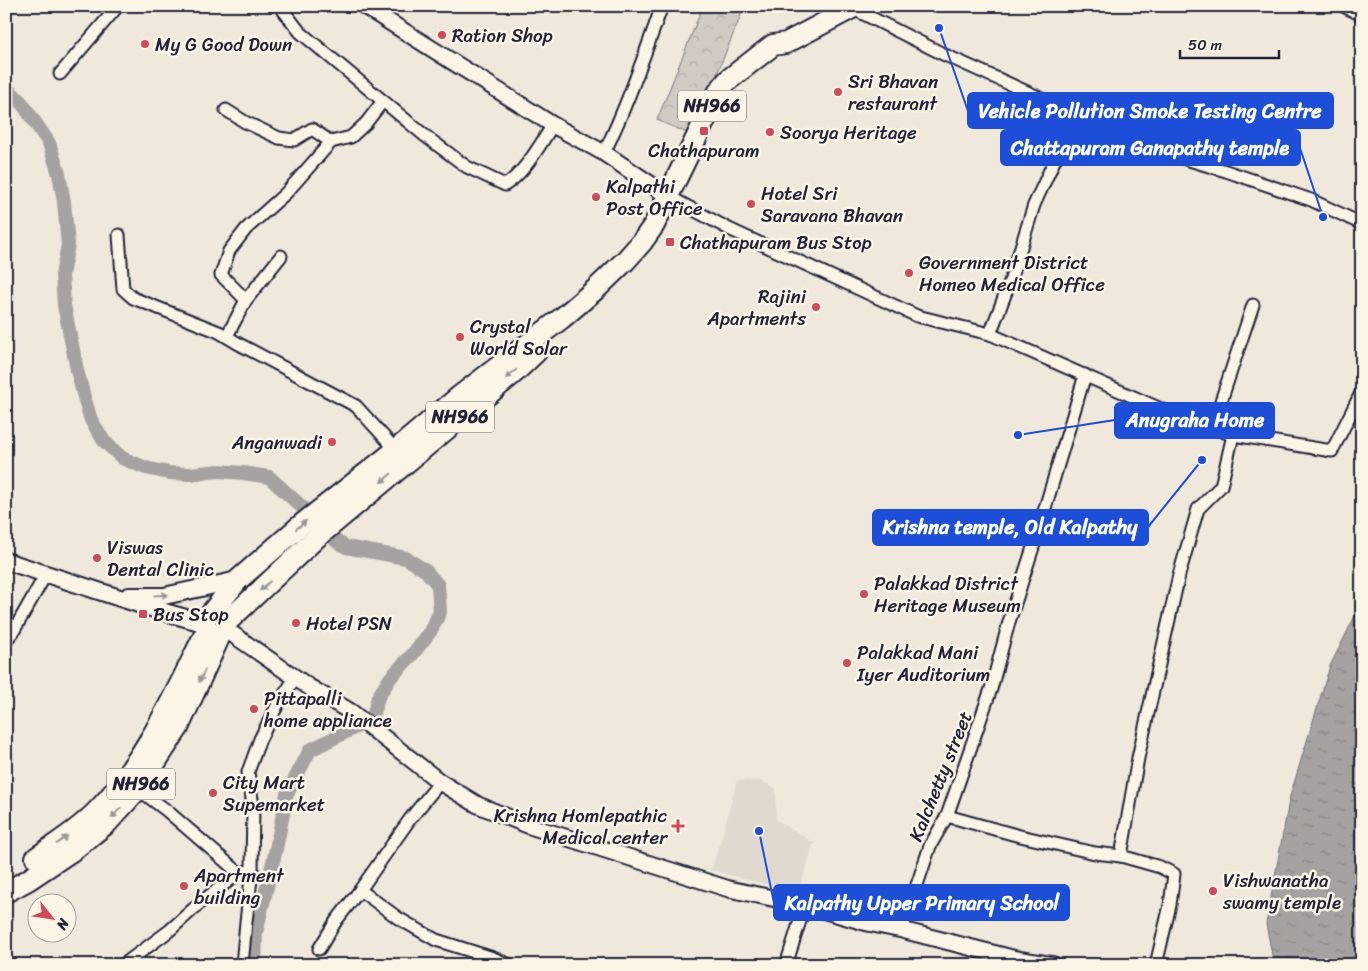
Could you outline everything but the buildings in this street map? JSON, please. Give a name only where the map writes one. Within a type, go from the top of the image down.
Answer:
[{"type":"highway","name":"NH966","points":[[6,892],[28,880],[107,823],[138,789],[178,728],[217,624],[317,537],[515,372],[638,258],[661,228],[672,198],[719,91],[728,80],[772,46],[786,42],[852,7]]},
{"type":"highway","name":"NH966","points":[[6,876],[24,867],[74,831],[98,810],[126,778],[147,746],[217,624],[238,580],[301,525],[396,450],[460,396],[562,318],[626,260],[642,242],[672,198]]},
{"type":"main road","points":[[6,561],[112,596],[217,624]]},
{"type":"main road","points":[[112,596],[164,596],[238,580]]},
{"type":"street","points":[[60,74],[118,6]]},
{"type":"street","points":[[284,6],[283,10],[300,32],[424,135],[467,167],[505,185],[514,180],[521,172],[552,125]]},
{"type":"street","points":[[364,6],[552,125],[604,153],[672,198],[729,229],[916,316],[990,334],[1176,416],[1233,435],[1332,451],[1362,391]]},
{"type":"street","points":[[604,153],[626,103],[662,6]]},
{"type":"street","points":[[1343,6],[1362,15]]},
{"type":"street","points":[[852,7],[945,55],[1036,96],[1076,118],[1179,157],[1311,200],[1362,224]]},
{"type":"street","points":[[246,300],[220,275],[229,251],[246,229],[286,193],[331,142],[351,137],[366,123],[383,101]]},
{"type":"street","points":[[226,110],[245,122],[279,138],[294,140],[312,129],[331,142]]},
{"type":"street","points":[[990,334],[1011,279],[1034,205],[1076,118]]},
{"type":"street","points":[[119,236],[123,289],[133,298],[219,332],[356,406],[396,450]]},
{"type":"street","points":[[227,336],[246,300],[281,256]]},
{"type":"street","points":[[1212,428],[1253,305]]},
{"type":"street","name":"Kalchetty street","points":[[902,930],[930,846],[947,816],[991,689],[1009,622],[1085,375]]},
{"type":"street","points":[[1121,856],[1138,758],[1179,575],[1198,509],[1221,486],[1233,435]]},
{"type":"street","points":[[6,640],[13,632],[46,574]]},
{"type":"street","points":[[217,624],[309,688],[351,712],[440,782],[478,804],[530,826],[729,889],[1016,958],[1054,965]]},
{"type":"street","points":[[242,965],[252,870],[253,806],[248,772],[260,740],[278,704],[295,678]]},
{"type":"street","points":[[319,949],[336,921],[410,819],[440,782]]},
{"type":"street","points":[[138,789],[166,810],[239,872]]},
{"type":"street","points":[[947,816],[1016,835],[1095,853],[1121,856],[1174,874],[1170,905],[1156,965]]},
{"type":"street","points":[[123,965],[168,931],[239,872],[252,870]]},
{"type":"street","points":[[360,890],[398,918],[436,940],[510,965]]},
{"type":"street","points":[[786,965],[805,906]]},
{"type":"shaded area","points":[[737,780],[761,781],[776,789],[776,820],[814,843],[801,884],[789,890],[711,870]]},
{"type":"green space","points":[[703,6],[766,6],[743,10],[692,135],[657,120]]},
{"type":"water","points":[[1362,602],[1362,965],[1274,965],[1266,924],[1290,796],[1330,666]]},
{"type":"waterway","points":[[6,87],[22,103],[49,143],[59,174],[68,245],[62,275],[64,305],[84,397],[91,420],[104,441],[122,458],[146,468],[169,473],[190,474],[219,471],[269,477],[303,508]]},
{"type":"waterway","points":[[335,540],[346,547],[406,558],[426,571],[438,585],[440,612],[430,632],[391,677],[378,697],[373,717]]},
{"type":"waterway","points":[[255,965],[256,933],[287,794],[310,750],[356,727]]},
{"type":"place","name":"Vehicle Pollution Smoke Testing Centre","points":[[939,28]]},
{"type":"place","name":"Ration Shop","points":[[442,35]]},
{"type":"place","name":"My G Good Down","points":[[145,44]]},
{"type":"place","name":"Sri Bhavan restaurant","points":[[838,92]]},
{"type":"place","name":"Chathapuram","points":[[704,131]]},
{"type":"place","name":"Soorya Heritage","points":[[770,132]]},
{"type":"place","name":"Kalpathi Post Office","points":[[596,197]]},
{"type":"place","name":"Hotel Sri Saravana Bhavan","points":[[751,204]]},
{"type":"place","name":"Chattapuram Ganapathy temple","points":[[1323,217]]},
{"type":"place","name":"Chathapuram Bus Stop","points":[[670,242]]},
{"type":"place","name":"Government District Homeo Medical Office","points":[[909,273]]},
{"type":"place","name":"Rajini Apartments","points":[[816,307]]},
{"type":"place","name":"Crystal World Solar","points":[[460,337]]},
{"type":"place","name":"Anugraha Home","points":[[1018,435]]},
{"type":"place","name":"Anganwadi","points":[[332,442]]},
{"type":"place","name":"Krishna temple, Old Kalpathy","points":[[1202,460]]},
{"type":"place","name":"Viswas Dental Clinic","points":[[97,558]]},
{"type":"place","name":"Palakkad District Heritage Museum","points":[[864,594]]},
{"type":"place","name":"Bus Stop","points":[[143,614]]},
{"type":"place","name":"Hotel PSN","points":[[296,623]]},
{"type":"place","name":"Palakkad Mani Iyer Auditorium","points":[[847,663]]},
{"type":"place","name":"Pittapalli home appliance","points":[[254,709]]},
{"type":"place","name":"City Mart Supemarket","points":[[213,793]]},
{"type":"place","name":"Krishna Homlepathic Medical center","points":[[678,826]]},
{"type":"place","name":"Kalpathy Upper Primary School","points":[[759,831]]},
{"type":"place","name":"Apartment building","points":[[184,886]]},
{"type":"place","name":"Vishwanatha swamy temple","points":[[1213,891]]}]
